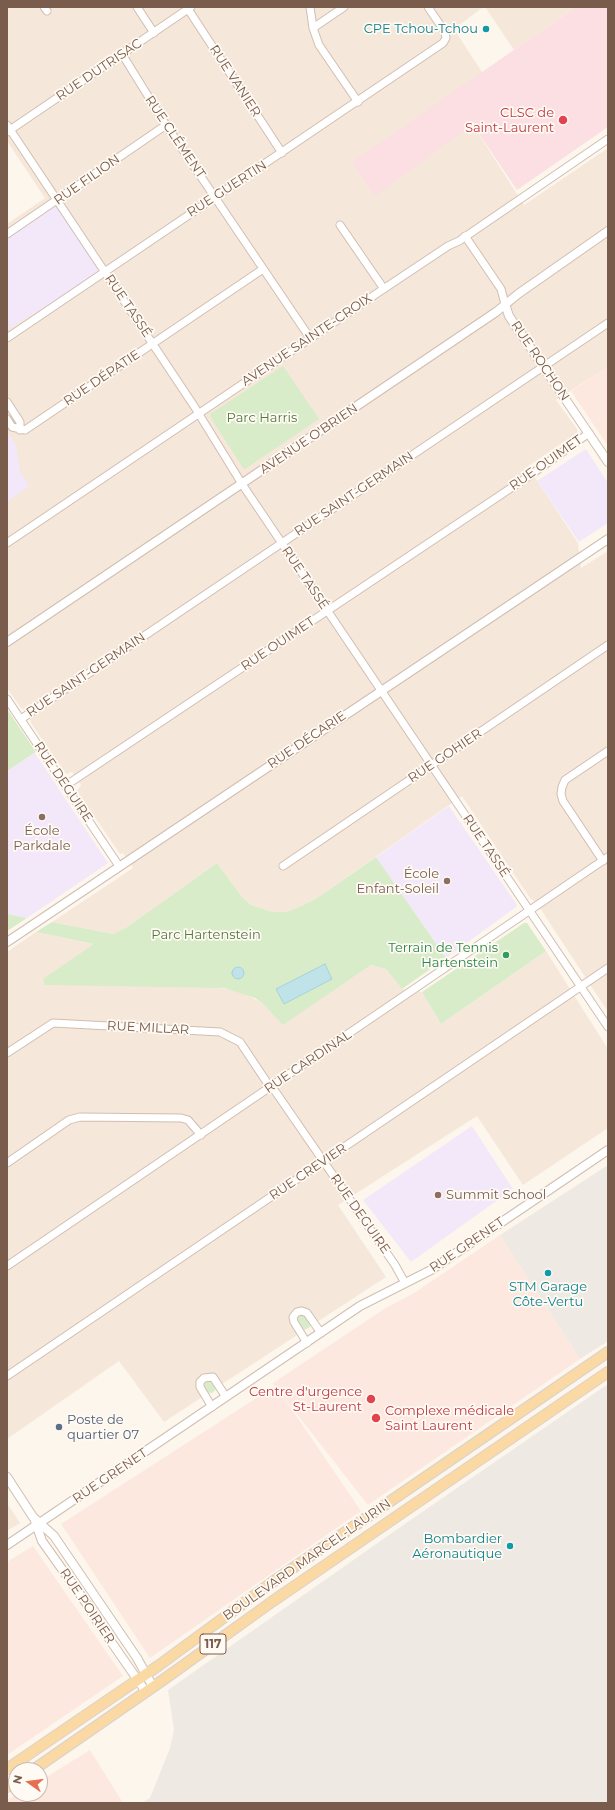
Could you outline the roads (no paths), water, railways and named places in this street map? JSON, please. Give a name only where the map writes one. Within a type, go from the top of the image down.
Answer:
[{"type":"main road","name":"BOULEVARD MARCEL-LAURIN","points":[[7,1769],[146,1674],[271,1583],[608,1352]]},
{"type":"main road","points":[[582,1370],[591,1384]]},
{"type":"main road","name":"BOULEVARD MARCEL-LAURIN","points":[[45,1762],[150,1690],[273,1601],[608,1372]]},
{"type":"street","points":[[137,7],[154,33]]},
{"type":"street","points":[[310,7],[313,28],[319,45],[358,102]]},
{"type":"street","points":[[313,28],[344,7]]},
{"type":"street","name":"RUE GUERTIN","points":[[7,338],[215,196],[358,102],[443,43],[446,38],[445,32],[428,7]]},
{"type":"street","name":"RUE DUTRISAC","points":[[8,129],[190,8]]},
{"type":"street","name":"RUE VANIER","points":[[190,8],[282,153]]},
{"type":"street","name":"RUE CLÉMENT","points":[[122,54],[166,125],[310,338]]},
{"type":"street","name":"RUE FILION","points":[[7,234],[166,125]]},
{"type":"street","name":"RUE TASSÉ","points":[[8,129],[199,413],[242,484],[608,1027]]},
{"type":"street","name":"AVENUE SAINTE-CROIX","points":[[7,543],[608,139]]},
{"type":"street","points":[[340,225],[384,289]]},
{"type":"street","name":"AVENUE O'BRIEN","points":[[7,642],[242,484],[505,304],[552,269],[608,232]]},
{"type":"street","name":"RUE ROCHON","points":[[465,236],[501,289],[509,316],[608,462]]},
{"type":"street","name":"RUE DÉPATIE","points":[[20,430],[25,430],[263,269]]},
{"type":"street","name":"RUE SAINT-GERMAIN","points":[[21,719],[608,323]]},
{"type":"street","points":[[7,402],[20,422],[20,430],[12,427],[7,419]]},
{"type":"street","name":"RUE OUIMET","points":[[65,786],[529,476],[589,433]]},
{"type":"street","name":"RUE DÉCARIE","points":[[7,942],[608,539]]},
{"type":"street","name":"RUE GOHIER","points":[[283,866],[608,645]]},
{"type":"street","name":"RUE DEGUIRE","points":[[7,699],[119,866]]},
{"type":"street","points":[[606,859],[563,801],[561,794],[565,780],[608,751]]},
{"type":"street","name":"RUE CARDINAL","points":[[8,1263],[272,1087],[606,859]]},
{"type":"street","name":"RUE CREVIER","points":[[7,1376],[608,968]]},
{"type":"street","name":"RUE MILLAR","points":[[7,1053],[53,1023],[220,1032],[240,1042],[272,1087]]},
{"type":"street","name":"RUE DEGUIRE","points":[[272,1087],[395,1265],[405,1283]]},
{"type":"street","points":[[7,1163],[69,1120],[80,1117],[181,1118],[188,1120],[201,1134]]},
{"type":"street","name":"RUE GRENET","points":[[7,1545],[368,1301],[436,1267],[608,1150]]},
{"type":"street","points":[[307,1343],[294,1322],[294,1317],[297,1312],[302,1310],[307,1313],[322,1333]]},
{"type":"street","points":[[212,1407],[200,1387],[200,1382],[204,1378],[213,1377],[226,1397]]},
{"type":"street","name":"RUE POIRIER","points":[[7,1477],[38,1524],[54,1536],[137,1658],[146,1674],[150,1690]]},
{"type":"street","name":"RUE POIRIER","points":[[38,1524],[42,1541],[85,1600],[94,1617],[137,1680],[150,1690]]},
{"type":"water","points":[[325,964],[332,979],[284,1004],[276,989]]},
{"type":"water","points":[[238,967],[242,969],[244,973],[242,977],[238,979],[234,977],[232,973],[234,969]]},
{"type":"place","name":"CPE Tchou-Tchou","points":[[486,29]]},
{"type":"place","name":"CLSC de Saint-Laurent","points":[[563,120]]},
{"type":"place","name":"École Parkdale","points":[[42,817]]},
{"type":"place","name":"École Enfant-Soleil","points":[[447,881]]},
{"type":"place","name":"Terrain de Tennis Hartenstein","points":[[506,955]]},
{"type":"place","name":"Summit School","points":[[438,1195]]},
{"type":"place","name":"STM Garage Côte-Vertu","points":[[548,1273]]},
{"type":"place","name":"Centre d'urgence St-Laurent","points":[[371,1399]]},
{"type":"place","name":"Complexe médicale Saint Laurent","points":[[376,1418]]},
{"type":"place","name":"Poste de quartier 07","points":[[59,1427]]},
{"type":"place","name":"Bombardier Aéronautique","points":[[510,1546]]},
{"type":"park label","name":"Parc Harris","points":[[262,418]]},
{"type":"park label","name":"Parc Hartenstein","points":[[206,935]]}]
